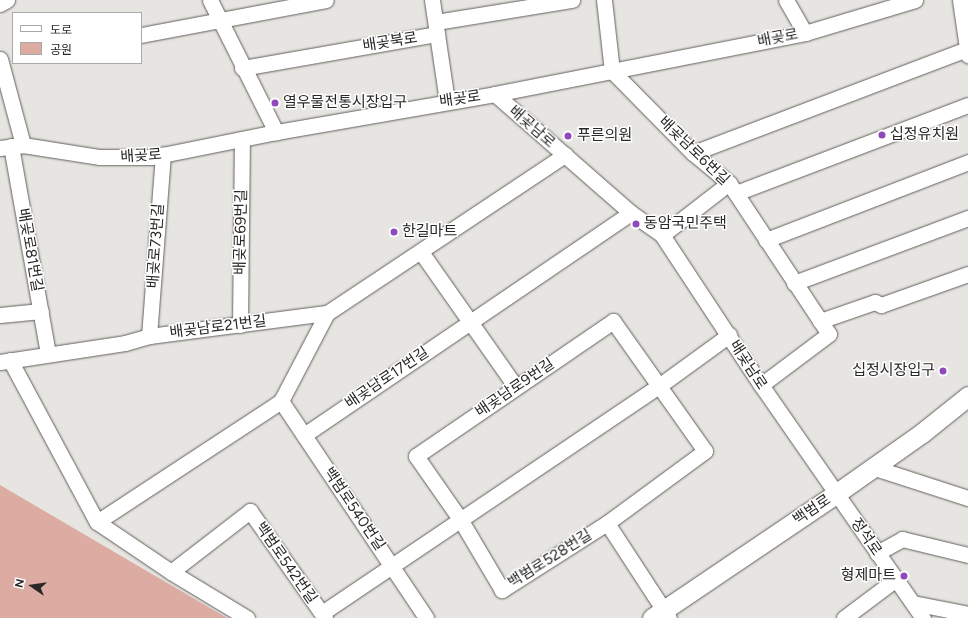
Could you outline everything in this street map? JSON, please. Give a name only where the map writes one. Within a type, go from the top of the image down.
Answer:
[{"type":"main road","name":"백범로","points":[[661,615],[837,494],[872,467],[922,433],[968,396]]},
{"type":"street","points":[[0,4],[7,0]]},
{"type":"street","points":[[210,0],[242,68],[276,132]]},
{"type":"street","points":[[142,35],[326,0]]},
{"type":"street","name":"배곶북로","points":[[432,0],[447,101]]},
{"type":"street","name":"배곶북로","points":[[242,68],[343,49],[572,0]]},
{"type":"street","points":[[604,0],[612,71]]},
{"type":"street","points":[[786,0],[806,32]]},
{"type":"street","name":"배곶로","points":[[12,146],[123,159],[162,155],[276,132],[447,101],[495,94],[806,32],[915,0]]},
{"type":"street","points":[[693,153],[968,52],[960,0]]},
{"type":"street","name":"배곶로81번길","points":[[3,59],[12,146],[48,353]]},
{"type":"street","name":"배곶남로6번길","points":[[612,71],[693,153],[732,188],[829,334],[761,385]]},
{"type":"street","name":"배곶남로","points":[[495,94],[631,213],[662,235],[761,385],[837,494]]},
{"type":"street","points":[[662,235],[732,188],[968,105]]},
{"type":"street","name":"배곶로69번길","points":[[240,324],[242,139]]},
{"type":"street","name":"배곶로73번길","points":[[149,336],[162,155]]},
{"type":"street","name":"배곶남로21번길","points":[[5,361],[48,353],[125,343],[149,336],[327,313],[565,156]]},
{"type":"street","points":[[766,240],[871,198],[968,162]]},
{"type":"street","name":"배곶남로17번길","points":[[304,435],[631,213]]},
{"type":"street","points":[[794,283],[968,218]]},
{"type":"street","points":[[421,252],[516,387]]},
{"type":"street","points":[[820,320],[875,302],[881,305],[968,274]]},
{"type":"street","points":[[0,315],[41,311]]},
{"type":"street","points":[[97,522],[281,401],[327,313]]},
{"type":"street","name":"배곶남로9번길","points":[[460,519],[416,456],[613,321],[659,386]]},
{"type":"street","points":[[323,616],[460,519],[659,386],[729,335]]},
{"type":"street","points":[[5,361],[97,522],[170,572],[247,618]]},
{"type":"street","name":"백범로528번길","points":[[460,519],[502,590],[607,523],[705,451],[659,386]]},
{"type":"street","name":"백범로540번길","points":[[281,401],[393,566],[426,618]]},
{"type":"street","points":[[872,467],[968,498]]},
{"type":"street","name":"정석로","points":[[837,494],[923,618]]},
{"type":"street","name":"백범로542번길","points":[[170,572],[250,511],[323,616]]},
{"type":"street","name":"백범로528번길","points":[[607,523],[661,615]]},
{"type":"street","points":[[877,553],[902,539],[968,555]]},
{"type":"street","points":[[844,618],[896,579]]},
{"type":"street","points":[[912,603],[968,614]]},
{"type":"green space","points":[[0,485],[227,618],[0,618]]},
{"type":"place","name":"열우물전통시장입구","points":[[275,103]]},
{"type":"place","name":"십정유치원","points":[[882,135]]},
{"type":"place","name":"푸른의원","points":[[568,136]]},
{"type":"place","name":"동암국민주택","points":[[636,224]]},
{"type":"place","name":"한길마트","points":[[394,232]]},
{"type":"place","name":"십정시장입구","points":[[943,371]]},
{"type":"place","name":"형제마트","points":[[904,576]]}]
